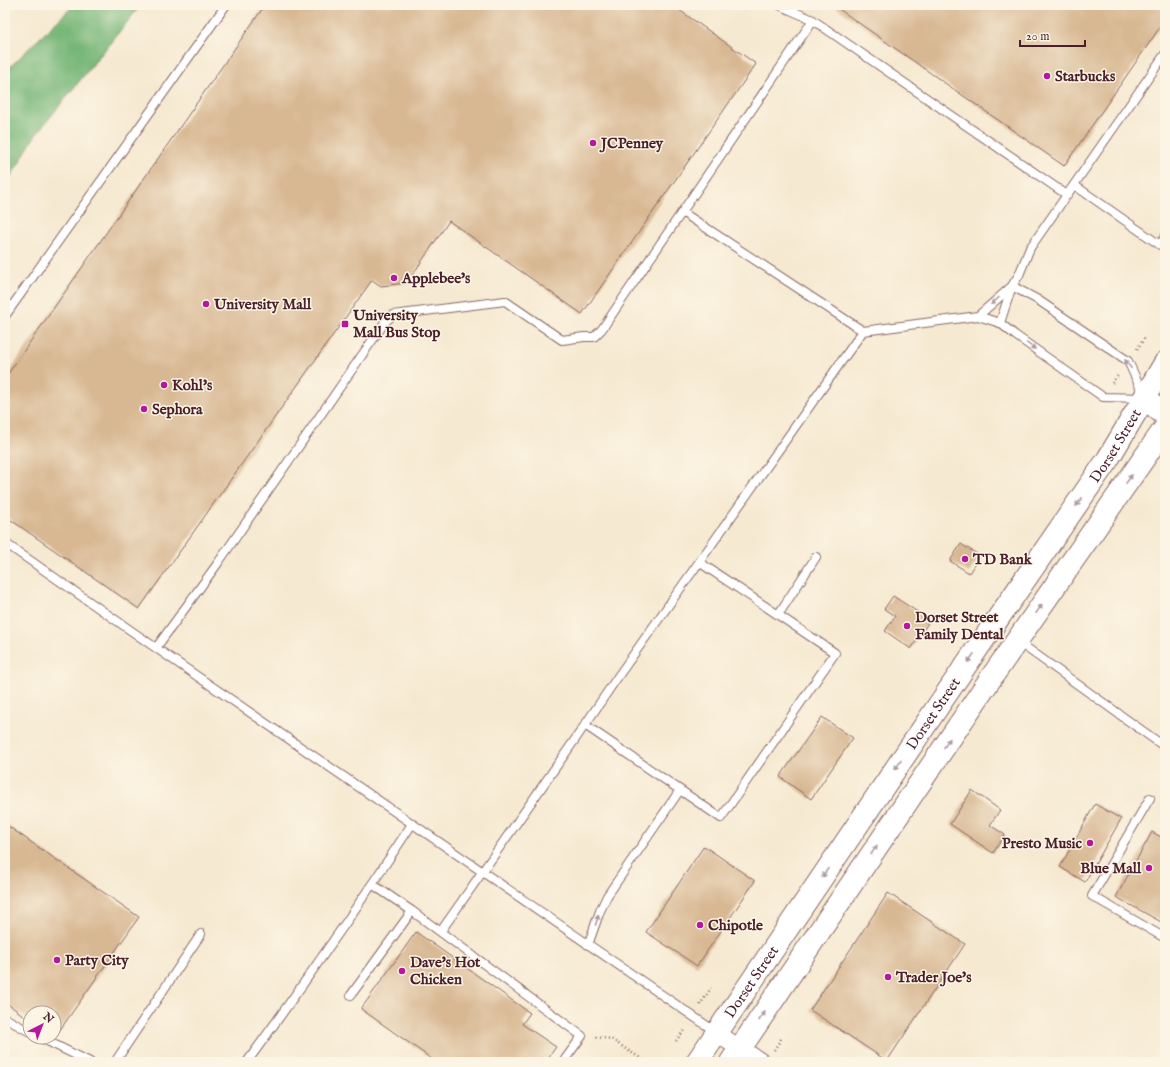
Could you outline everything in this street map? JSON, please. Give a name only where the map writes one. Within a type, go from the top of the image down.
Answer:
[{"type":"main road","name":"Dorset Street","points":[[697,1062],[1108,459],[1165,363]]},
{"type":"main road","points":[[1145,398],[1165,415]]},
{"type":"main road","name":"Dorset Street","points":[[736,1055],[1017,641],[1165,428]]},
{"type":"main road","points":[[993,626],[1017,641]]},
{"type":"street","points":[[716,1033],[736,1055],[761,1062]]},
{"type":"lane","points":[[5,316],[226,5]]},
{"type":"lane","points":[[779,5],[813,20],[1067,195]]},
{"type":"lane","points":[[156,648],[218,563],[385,322],[393,315],[505,301],[562,340],[594,337],[602,329],[813,20]]},
{"type":"lane","points":[[1000,323],[1012,286],[1019,275],[1030,248],[1165,54]]},
{"type":"lane","points":[[1074,186],[1160,245],[1165,238]]},
{"type":"lane","points":[[682,212],[863,331],[978,316],[1000,323],[1102,397],[1145,398],[1128,361],[1038,300],[1012,286]]},
{"type":"lane","points":[[978,316],[1012,286]]},
{"type":"lane","points":[[441,931],[699,562],[863,331]]},
{"type":"lane","points":[[5,543],[716,1033]]},
{"type":"lane","points":[[778,615],[816,557]]},
{"type":"lane","points":[[585,725],[721,818],[835,653],[699,562]]},
{"type":"lane","points":[[1017,641],[1165,747]]},
{"type":"lane","points":[[588,945],[607,896],[680,790]]},
{"type":"lane","points":[[1150,798],[1092,896],[1165,938]]},
{"type":"lane","points":[[247,1062],[308,977],[412,824]]},
{"type":"lane","points":[[372,884],[441,931],[582,1036],[563,1062]]},
{"type":"lane","points":[[351,995],[412,911]]},
{"type":"lane","points":[[114,1062],[201,934]]},
{"type":"lane","points":[[5,1018],[22,1028]]},
{"type":"lane","points":[[55,1045],[90,1062]]},
{"type":"path","points":[[582,1036],[611,1039],[646,1062]]},
{"type":"green space","points":[[74,5],[141,5],[35,136],[7,183],[5,193],[5,74],[13,64]]},
{"type":"building","name":"University Mall","points":[[265,5],[672,5],[756,64],[582,314],[449,221],[407,283],[381,286],[372,280],[139,609],[5,516],[5,378]]},
{"type":"building","points":[[833,5],[1165,5],[1165,20],[1064,166]]},
{"type":"building","name":"TD Bank","points":[[961,544],[980,556],[969,573],[950,561]]},
{"type":"building","name":"Dorset Street Family Dental","points":[[893,596],[930,620],[911,649],[885,631],[895,616],[884,609]]},
{"type":"building","points":[[822,717],[853,738],[811,799],[780,777]]},
{"type":"building","points":[[972,790],[1000,810],[990,825],[1005,835],[993,853],[950,824]]},
{"type":"building","name":"Presto Music","points":[[1095,804],[1121,819],[1085,882],[1060,867]]},
{"type":"building","name":"Party City","points":[[5,824],[139,917],[62,1027],[62,1005],[22,1005],[22,1014],[5,1002]]},
{"type":"building","name":"Blue Mall","points":[[1152,832],[1165,839],[1165,924],[1116,897]]},
{"type":"building","points":[[704,846],[755,881],[697,966],[646,932]]},
{"type":"building","name":"Trader Joe's","points":[[888,893],[965,944],[887,1061],[810,1010]]},
{"type":"building","points":[[416,932],[530,1013],[522,1024],[556,1047],[545,1062],[436,1062],[361,1009]]},
{"type":"place","name":"Starbucks","points":[[1047,76]]},
{"type":"place","name":"JCPenney","points":[[593,143]]},
{"type":"place","name":"Applebee's","points":[[394,278]]},
{"type":"place","name":"University Mall","points":[[206,304]]},
{"type":"place","name":"University Mall Bus Stop","points":[[345,324]]},
{"type":"place","name":"Kohl's","points":[[164,385]]},
{"type":"place","name":"Sephora","points":[[144,409]]},
{"type":"place","name":"TD Bank","points":[[965,559]]},
{"type":"place","name":"Dorset Street Family Dental","points":[[907,626]]},
{"type":"place","name":"Presto Music","points":[[1090,843]]},
{"type":"place","name":"Blue Mall","points":[[1149,868]]},
{"type":"place","name":"Chipotle","points":[[700,925]]},
{"type":"place","name":"Party City","points":[[57,960]]},
{"type":"place","name":"Dave's Hot Chicken","points":[[402,971]]},
{"type":"place","name":"Trader Joe's","points":[[888,977]]}]
